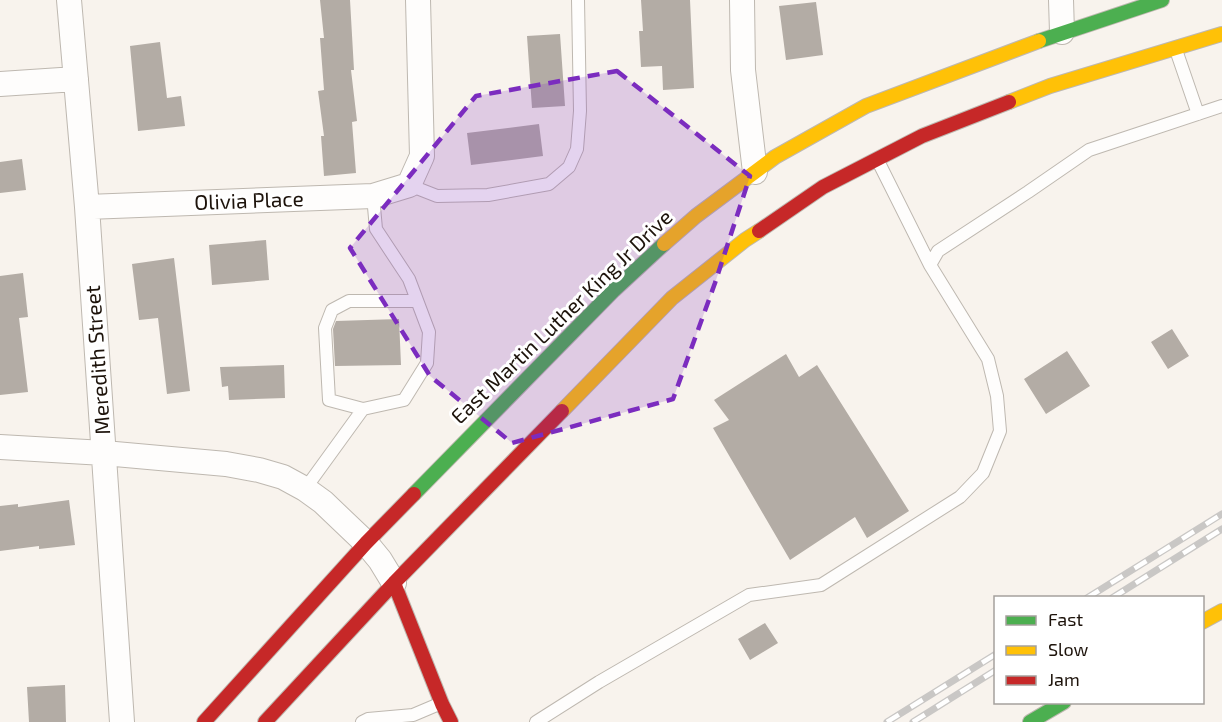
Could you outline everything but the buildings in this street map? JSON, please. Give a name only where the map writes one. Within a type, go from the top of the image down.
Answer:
[{"type":"main road","name":"East Martin Luther King Jr Drive","points":[[204,722],[366,543],[614,290],[696,216],[775,157],[866,106],[1062,32],[1162,0]]},
{"type":"main road","points":[[265,722],[394,583],[672,298],[745,240],[823,187],[922,136],[1050,86],[1222,34]]},
{"type":"main road","points":[[394,583],[451,722]]},
{"type":"main road","points":[[1204,621],[1222,611]]},
{"type":"main road","points":[[1030,722],[1061,704]]},
{"type":"street","name":"Meredith Street","points":[[69,0],[87,207],[122,721]]},
{"type":"street","points":[[409,184],[422,156],[418,0]]},
{"type":"street","points":[[742,0],[743,70],[755,172]]},
{"type":"street","points":[[1061,0],[1062,32]]},
{"type":"street","points":[[0,84],[76,79]]},
{"type":"street","name":"Olivia Place","points":[[87,207],[373,196],[409,184]]},
{"type":"street","points":[[0,447],[104,453],[226,464],[283,477],[323,502],[366,543],[394,583]]},
{"type":"lane","points":[[409,184],[437,196],[488,195],[549,184],[569,167],[577,149],[580,111],[578,0]]},
{"type":"lane","points":[[1175,48],[1198,114]]},
{"type":"lane","points":[[930,265],[938,251],[1089,150],[1222,106]]},
{"type":"lane","points":[[536,722],[599,682],[749,595],[821,585],[960,496],[983,472],[1000,431],[997,396],[988,359],[930,265],[877,159]]},
{"type":"lane","points":[[373,196],[376,229],[409,279],[429,332],[427,363],[404,400],[363,409],[329,400],[325,328],[332,310],[349,301],[417,301]]},
{"type":"lane","points":[[305,489],[363,409]]},
{"type":"lane","points":[[362,722],[368,719],[413,715],[442,704]]},
{"type":"highlighted area","points":[[617,71],[750,176],[715,283],[673,399],[512,443],[430,376],[350,248],[476,96]]},
{"type":"railway","points":[[1090,596],[1222,514]]},
{"type":"railway","points":[[1115,596],[1222,529]]},
{"type":"railway","points":[[887,722],[994,655]]},
{"type":"railway","points":[[913,722],[994,671]]},
{"type":"traffic: fast","points":[[1039,41],[1162,0]]},
{"type":"traffic: fast","points":[[414,494],[614,290],[664,244]]},
{"type":"traffic: fast","points":[[1030,722],[1061,704]]},
{"type":"traffic: slow","points":[[1009,102],[1050,86],[1222,34]]},
{"type":"traffic: slow","points":[[664,244],[696,216],[775,157],[866,106],[1039,41]]},
{"type":"traffic: slow","points":[[562,411],[672,298],[759,231]]},
{"type":"traffic: slow","points":[[1204,621],[1222,611]]},
{"type":"traffic: jam","points":[[759,231],[823,187],[922,136],[1009,102]]},
{"type":"traffic: jam","points":[[265,722],[394,583],[562,411]]},
{"type":"traffic: jam","points":[[204,722],[366,543],[414,494]]},
{"type":"traffic: jam","points":[[394,583],[451,722]]}]
